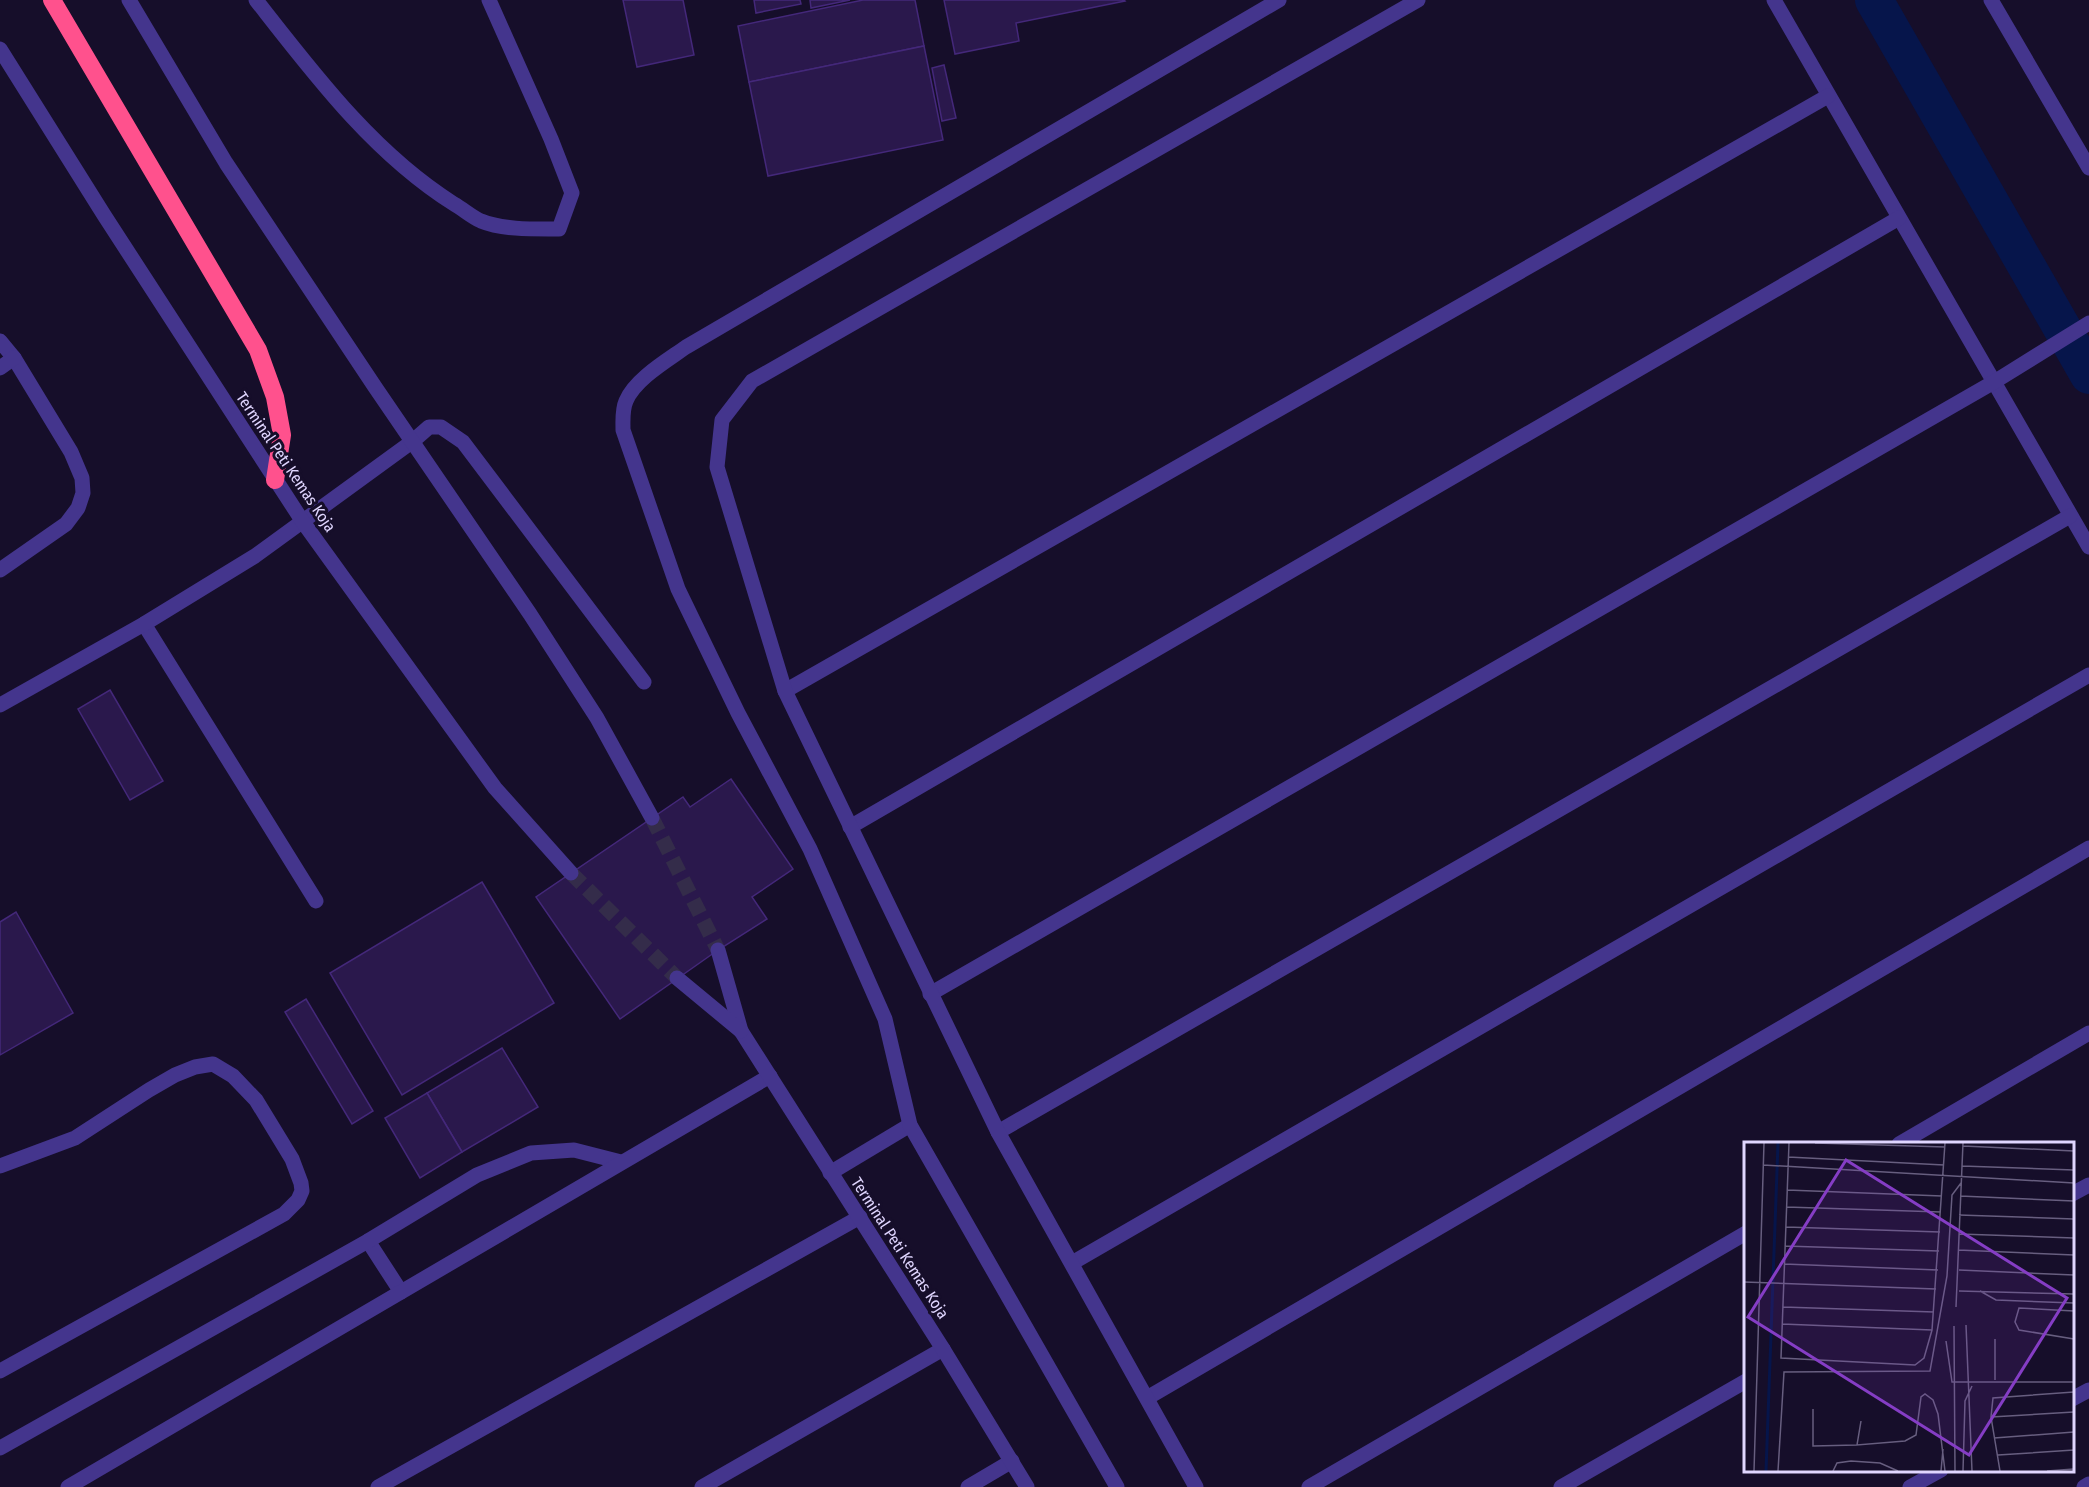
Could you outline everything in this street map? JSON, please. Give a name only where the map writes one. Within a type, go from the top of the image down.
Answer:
[{"type":"highway","points":[[52,0],[258,350],[275,397],[282,435],[275,480]]},
{"type":"street","points":[[129,0],[226,163],[530,614],[597,718],[652,818]]},
{"type":"street","points":[[256,0],[313,73],[385,150],[425,186],[482,221],[519,228],[559,229],[572,193],[551,139],[489,0]]},
{"type":"street","points":[[1117,1487],[910,1125],[885,1019],[810,849],[738,713],[678,589],[623,430],[623,413],[626,400],[634,388],[687,346],[1279,0]]},
{"type":"street","points":[[1196,1487],[998,1132],[785,691],[717,467],[722,420],[752,381],[1418,0]]},
{"type":"street","points":[[1774,0],[2089,548]]},
{"type":"street","points":[[1991,0],[2089,168]]},
{"type":"street","name":"Terminal Peti Kemas Koja","points":[[0,49],[303,522],[495,788],[572,873]]},
{"type":"street","points":[[785,691],[1828,96]]},
{"type":"street","points":[[850,827],[1899,218]]},
{"type":"street","points":[[930,994],[1994,382],[2089,323]]},
{"type":"street","points":[[0,341],[14,358],[71,452],[82,478],[83,493],[78,508],[66,524],[0,570]]},
{"type":"street","points":[[0,368],[14,358]]},
{"type":"street","points":[[0,705],[144,624],[255,555],[303,522],[429,427],[441,427],[463,442],[644,682]]},
{"type":"street","points":[[998,1132],[2070,516]]},
{"type":"street","points":[[144,624],[316,901]]},
{"type":"street","points":[[1072,1263],[2089,675]]},
{"type":"street","points":[[1147,1398],[2089,848]]},
{"type":"street","name":"Terminal Peti Kemas Koja","points":[[718,950],[741,1031],[943,1349],[1027,1487]]},
{"type":"street","name":"Terminal Peti Kemas Koja","points":[[677,978],[741,1031]]},
{"type":"street","points":[[1901,1142],[2089,1033]]},
{"type":"street","points":[[0,1166],[75,1138],[175,1075],[195,1067],[213,1064],[233,1076],[256,1100],[292,1160],[302,1191],[298,1200],[284,1214],[0,1371]]},
{"type":"street","points":[[68,1487],[770,1076]]},
{"type":"street","points":[[830,1173],[910,1125]]},
{"type":"street","points":[[0,1448],[368,1241],[477,1175],[531,1154],[574,1150],[621,1162]]},
{"type":"street","points":[[2074,1193],[2089,1185]]},
{"type":"street","points":[[378,1487],[860,1217]]},
{"type":"street","points":[[1309,1487],[1744,1234]]},
{"type":"street","points":[[368,1241],[400,1292]]},
{"type":"street","points":[[702,1487],[943,1349]]},
{"type":"street","points":[[1561,1487],[1744,1382]]},
{"type":"street","points":[[2074,1398],[2089,1390]]},
{"type":"street","points":[[968,1487],[1012,1461]]},
{"type":"street","points":[[1910,1487],[1937,1472]]},
{"type":"street","points":[[2084,1487],[2089,1484]]},
{"type":"building","points":[[623,0],[683,0],[694,55],[637,67]]},
{"type":"building","points":[[754,0],[800,0],[801,4],[756,13]]},
{"type":"building","points":[[810,0],[850,0],[811,8]]},
{"type":"building","points":[[863,0],[915,0],[924,46],[749,82],[738,26]]},
{"type":"building","points":[[944,0],[1125,1],[1016,23],[1019,41],[955,54]]},
{"type":"building","points":[[924,46],[943,140],[768,176],[749,82]]},
{"type":"building","points":[[944,65],[956,118],[942,121],[932,68]]},
{"type":"building","points":[[110,690],[163,781],[130,800],[78,709]]},
{"type":"building","points":[[731,779],[793,869],[752,897],[767,919],[718,950],[620,1019],[536,897],[683,797],[690,807]]},
{"type":"building","points":[[482,882],[554,1003],[402,1095],[330,973]]},
{"type":"building","points":[[16,912],[73,1013],[0,1055],[0,922]]},
{"type":"building","points":[[306,999],[373,1111],[352,1124],[285,1012]]},
{"type":"building","points":[[502,1048],[538,1107],[462,1152],[427,1093]]},
{"type":"building","points":[[427,1093],[462,1152],[420,1178],[385,1118]]},
{"type":"waterway","points":[[1874,0],[2089,375]]},
{"type":"tunnel","points":[[652,818],[718,950]]},
{"type":"tunnel","points":[[571,873],[677,978]]}]
